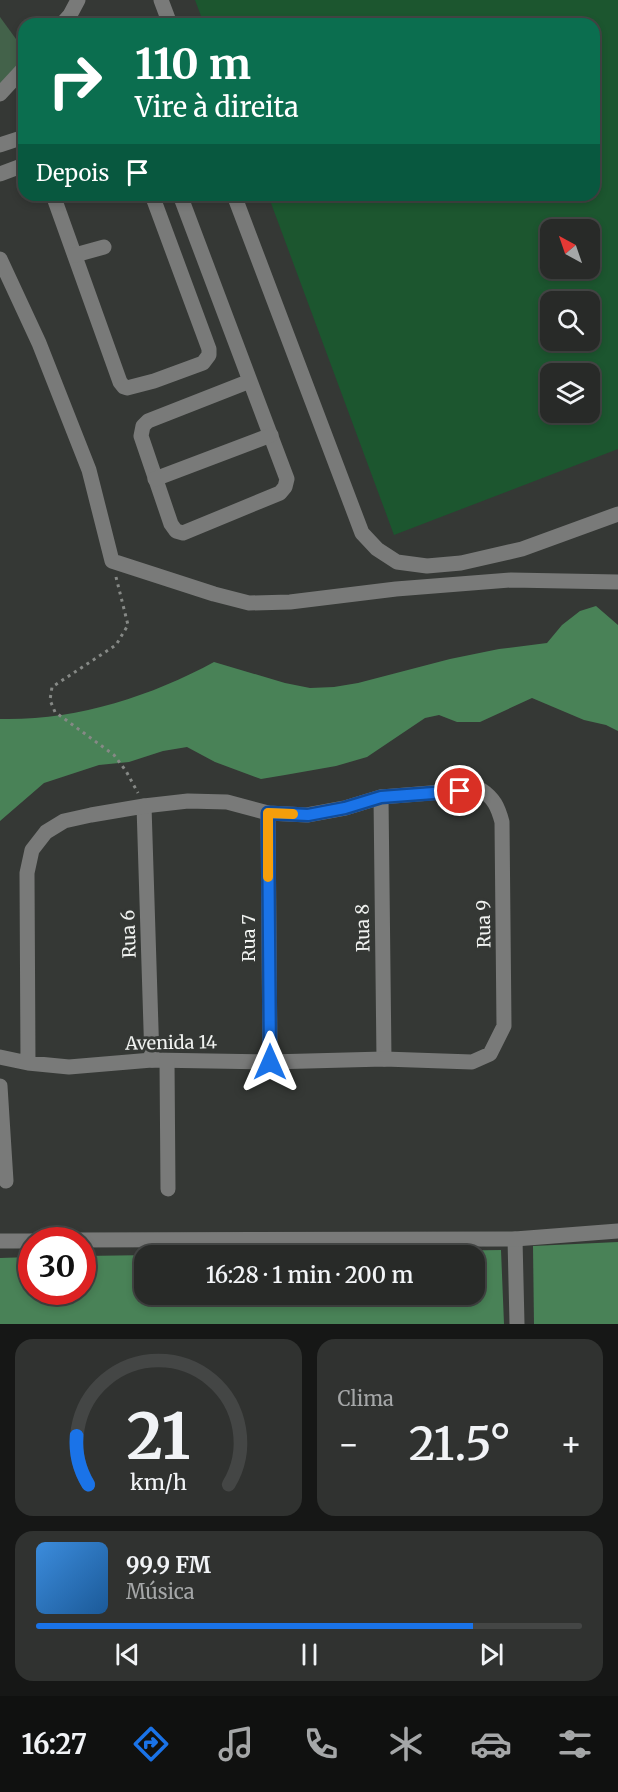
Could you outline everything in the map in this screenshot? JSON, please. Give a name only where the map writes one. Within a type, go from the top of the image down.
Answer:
[{"type":"street","points":[[67,18],[78,0]]},
{"type":"street","points":[[161,0],[168,18]]},
{"type":"street","points":[[0,94],[18,74]]},
{"type":"street","points":[[0,144],[18,139]]},
{"type":"street","points":[[0,174],[18,167]]},
{"type":"street","points":[[55,201],[120,382],[128,388],[203,363],[209,355],[209,349],[154,201]]},
{"type":"street","points":[[182,201],[287,479],[280,493],[183,533],[176,531],[171,524],[141,436],[143,426],[148,421],[250,381]]},
{"type":"street","points":[[236,201],[362,533],[377,549],[397,562],[427,566],[461,563],[522,549],[618,514]]},
{"type":"street","points":[[75,255],[104,247]]},
{"type":"street","points":[[0,259],[39,342],[89,470],[112,561],[249,603],[290,602],[396,589],[511,580],[618,582]]},
{"type":"street","points":[[155,479],[271,435]]},
{"type":"street","name":"Rua 9","points":[[381,797],[480,789],[497,805],[502,822],[504,1026]]},
{"type":"street","points":[[28,1063],[27,873],[32,850],[46,832],[64,820],[188,801],[227,802],[268,813],[308,815],[345,808],[381,797]]},
{"type":"street","name":"Rua 8","points":[[381,797],[384,1059]]},
{"type":"street","name":"Rua 6","points":[[144,806],[168,1189]]},
{"type":"street","name":"Rua 7","points":[[268,813],[270,1062]]},
{"type":"street","name":"Avenida 14","points":[[0,1058],[69,1067],[159,1061],[270,1062],[384,1059],[472,1062],[490,1054],[504,1026]]},
{"type":"street","points":[[0,1086],[6,1181]]},
{"type":"street","points":[[96,1240],[515,1239],[618,1231]]},
{"type":"street","points":[[515,1239],[518,1324]]},
{"type":"street","points":[[0,1241],[18,1241]]},
{"type":"path","points":[[112,561],[128,625],[116,645],[52,687],[50,700],[55,711],[114,755],[126,771],[144,806]]},
{"type":"green space","points":[[0,17],[18,42],[18,66],[0,85]]},
{"type":"green space","points":[[596,606],[618,625],[618,731],[606,725],[584,720],[532,698],[480,722],[457,722],[439,715],[425,718],[367,757],[336,766],[261,779],[215,762],[187,747],[163,751],[129,762],[99,765],[44,783],[0,821],[0,719],[55,716],[110,704],[164,686],[214,662],[310,688],[358,683],[450,659],[499,649],[547,643],[562,625],[580,611]]},
{"type":"green space","points":[[618,1242],[618,1324],[534,1324],[533,1246]]},
{"type":"green space","points":[[485,1250],[501,1250],[504,1324],[0,1324],[0,1258],[18,1257],[18,1305],[96,1305],[96,1256],[134,1255],[134,1305],[485,1305]]},
{"type":"building","points":[[195,0],[618,0],[618,449],[394,535],[270,201],[600,201],[600,18],[202,18]]},
{"type":"slow traffic","points":[[268,877],[268,813],[293,814]]},
{"type":"route","points":[[270,1062],[268,813],[308,815],[345,808],[381,797],[460,791]]}]
